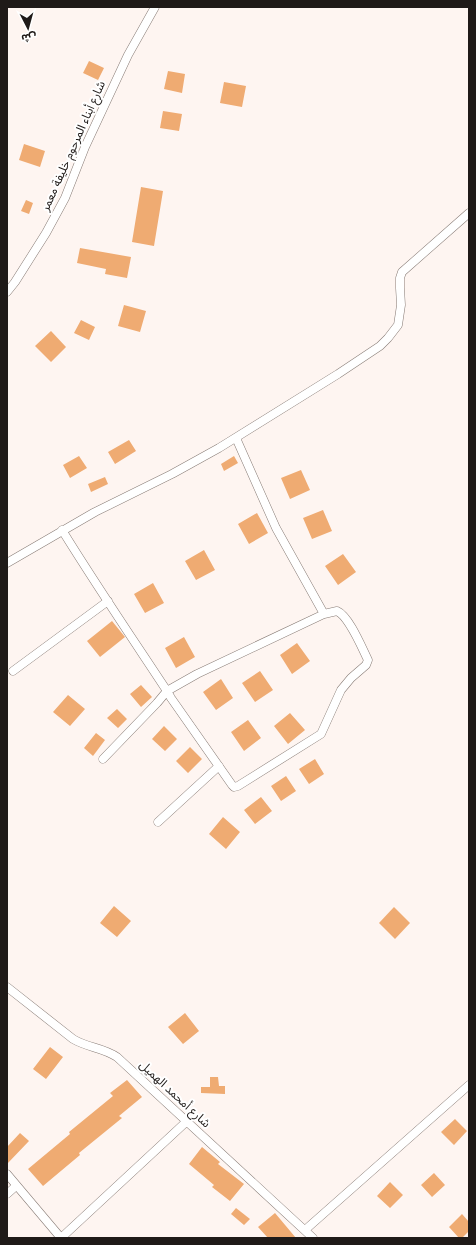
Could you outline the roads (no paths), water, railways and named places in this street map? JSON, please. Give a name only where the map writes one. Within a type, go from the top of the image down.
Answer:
[{"type":"street","name":"شارع أبناء المرحوم خليفة معمر","points":[[7,292],[46,233],[65,198],[85,147],[128,55],[155,7]]},
{"type":"street","points":[[7,563],[62,530],[179,470],[236,438],[380,346],[398,325],[401,305],[400,278],[402,272],[469,213]]},
{"type":"street","points":[[236,438],[276,528],[324,614]]},
{"type":"street","points":[[62,530],[167,691],[232,785],[236,787],[321,734],[341,690],[351,678],[366,665],[368,660],[347,622],[340,613],[335,611],[324,614],[197,674],[167,691],[103,759]]},
{"type":"street","points":[[13,671],[108,601]]},
{"type":"street","points":[[158,822],[219,766]]},
{"type":"street","name":"شارع أمحمد الهميل","points":[[7,987],[73,1039],[81,1044],[109,1051],[117,1057],[313,1238]]},
{"type":"street","points":[[305,1230],[469,1085]]},
{"type":"street","points":[[7,1174],[61,1238],[186,1122]]},
{"type":"street","points":[[7,1194],[16,1186]]}]
